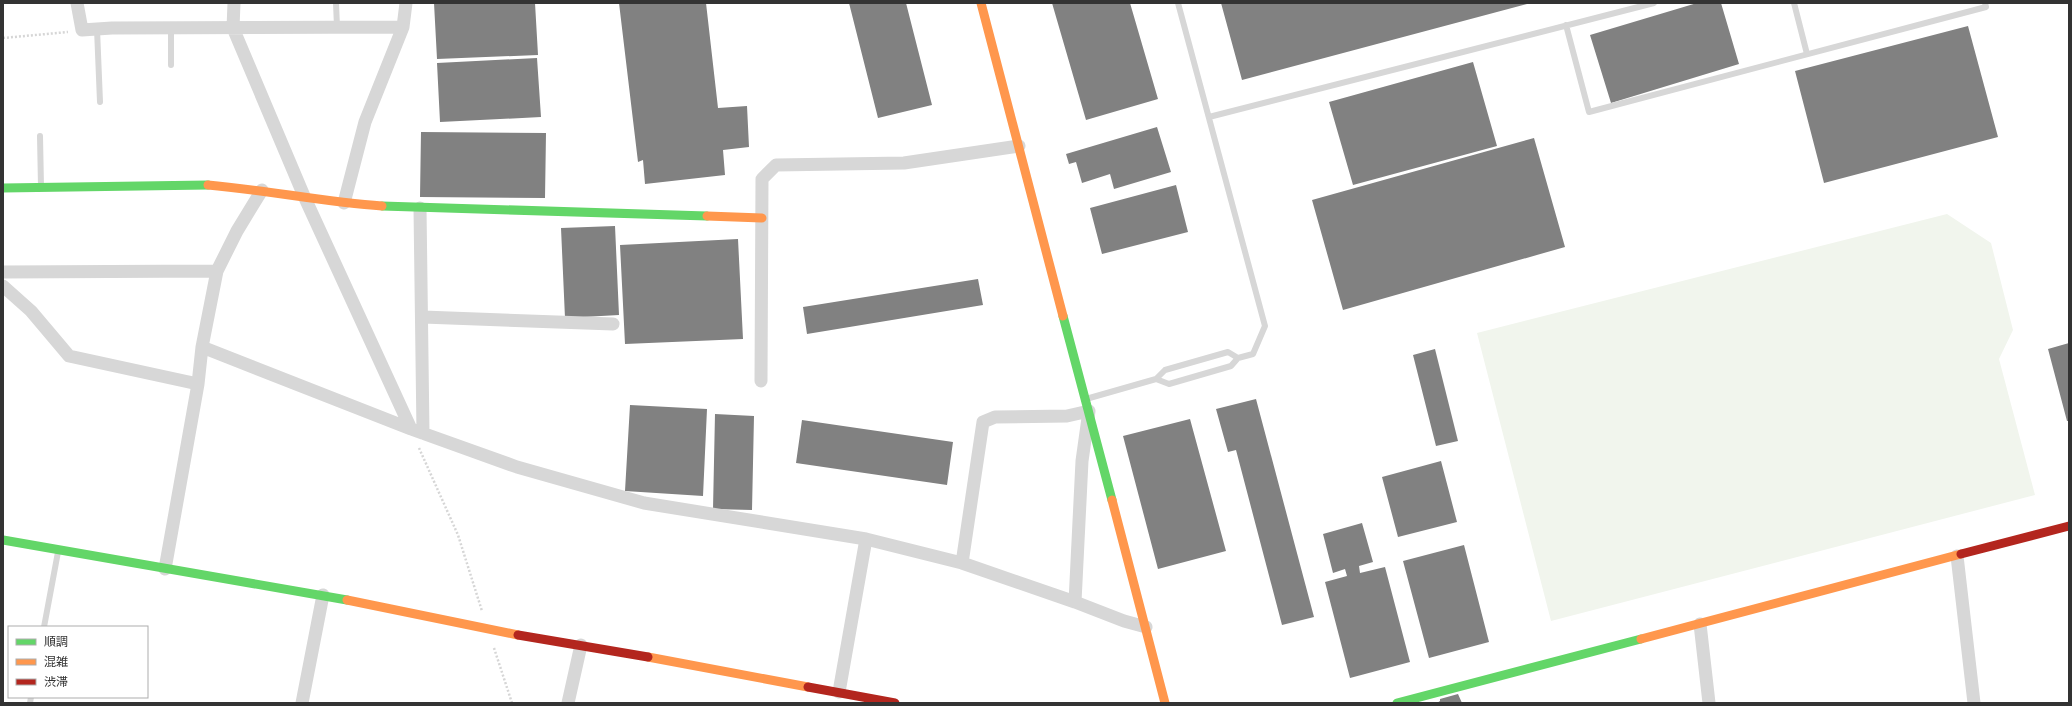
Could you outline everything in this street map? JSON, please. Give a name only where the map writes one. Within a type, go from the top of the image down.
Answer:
[{"type":"street","points":[[77,3],[82,30],[403,27]]},
{"type":"street","points":[[234,3],[233,28],[304,196],[410,429]]},
{"type":"street","points":[[344,203],[365,122],[403,27],[406,3]]},
{"type":"street","points":[[981,3],[1165,703]]},
{"type":"street","points":[[761,381],[762,178],[776,165],[904,163],[1019,146]]},
{"type":"street","points":[[3,188],[196,184],[262,190],[344,203],[420,208],[601,212],[762,218]]},
{"type":"street","points":[[165,569],[198,384],[202,347],[217,271],[237,231],[262,190]]},
{"type":"street","points":[[420,208],[423,317],[423,433]]},
{"type":"street","points":[[3,272],[217,271]]},
{"type":"street","points":[[3,286],[31,311],[69,356],[198,384]]},
{"type":"street","points":[[423,317],[613,324]]},
{"type":"street","points":[[202,347],[410,429],[517,467],[644,502],[866,540],[962,563],[1075,602],[1124,621],[1146,627]]},
{"type":"street","points":[[962,563],[983,422],[995,417],[1067,416],[1087,405]]},
{"type":"street","points":[[1075,602],[1082,461],[1087,405]]},
{"type":"street","points":[[1397,703],[2069,526]]},
{"type":"street","points":[[3,540],[58,551],[323,595],[489,630],[581,645],[839,695],[895,703]]},
{"type":"street","points":[[839,695],[866,540]]},
{"type":"street","points":[[1957,556],[1974,703]]},
{"type":"street","points":[[302,703],[323,595]]},
{"type":"street","points":[[1700,624],[1709,703]]},
{"type":"street","points":[[568,703],[581,645]]},
{"type":"lane","points":[[336,3],[336,28]]},
{"type":"lane","points":[[1156,379],[1169,384],[1231,366],[1238,358],[1253,354],[1265,326],[1178,3]]},
{"type":"lane","points":[[1209,117],[1654,3]]},
{"type":"lane","points":[[1794,3],[1807,54]]},
{"type":"lane","points":[[1566,26],[1589,112],[1986,7],[1985,3]]},
{"type":"lane","points":[[171,28],[171,65]]},
{"type":"lane","points":[[97,29],[100,102]]},
{"type":"lane","points":[[40,136],[41,188]]},
{"type":"lane","points":[[1087,405],[1156,379],[1165,370],[1228,352],[1238,358]]},
{"type":"lane","points":[[44,626],[58,551]]},
{"type":"path","points":[[3,38],[82,30]]},
{"type":"path","points":[[410,429],[458,535],[512,703]]},
{"type":"shaded area","points":[[1947,214],[1991,243],[2013,330],[1999,359],[2035,495],[1551,621],[1477,333]]},
{"type":"building","points":[[434,3],[535,3],[538,55],[437,59]]},
{"type":"building","points":[[619,3],[706,3],[718,108],[747,106],[749,147],[723,150],[725,175],[645,184],[643,160],[638,162]]},
{"type":"building","points":[[849,3],[906,3],[932,105],[878,118]]},
{"type":"building","points":[[1052,3],[1130,3],[1158,99],[1086,120]]},
{"type":"building","points":[[1221,3],[1531,3],[1242,80]]},
{"type":"building","points":[[1697,3],[1721,3],[1739,64],[1611,103],[1590,35]]},
{"type":"building","points":[[1968,26],[1998,137],[1824,183],[1795,71]]},
{"type":"building","points":[[537,58],[541,117],[440,122],[437,63]]},
{"type":"building","points":[[1473,62],[1497,146],[1353,185],[1329,102]]},
{"type":"building","points":[[1157,127],[1171,172],[1114,189],[1110,174],[1082,183],[1076,162],[1069,164],[1066,154]]},
{"type":"building","points":[[421,132],[546,133],[545,198],[420,197]]},
{"type":"building","points":[[1534,138],[1565,247],[1343,310],[1312,200]]},
{"type":"building","points":[[1176,185],[1188,232],[1102,254],[1090,208]]},
{"type":"building","points":[[615,226],[619,315],[565,318],[561,228]]},
{"type":"building","points":[[738,239],[743,339],[625,344],[620,245]]},
{"type":"building","points":[[978,279],[983,305],[807,334],[803,307]]},
{"type":"building","points":[[2069,343],[2069,421],[2067,421],[2048,349]]},
{"type":"building","points":[[1435,349],[1458,441],[1436,446],[1413,355]]},
{"type":"building","points":[[1256,399],[1314,617],[1282,625],[1236,450],[1228,452],[1216,409]]},
{"type":"building","points":[[630,405],[707,409],[703,496],[625,491]]},
{"type":"building","points":[[715,414],[754,416],[752,510],[713,509]]},
{"type":"building","points":[[1190,419],[1226,551],[1158,569],[1123,436]]},
{"type":"building","points":[[802,420],[953,442],[947,485],[796,463]]},
{"type":"building","points":[[1441,461],[1457,522],[1398,537],[1382,477]]},
{"type":"building","points":[[1362,523],[1373,562],[1359,566],[1360,573],[1385,567],[1410,662],[1350,678],[1325,582],[1347,576],[1345,569],[1333,573],[1323,534]]},
{"type":"building","points":[[1464,545],[1489,642],[1429,658],[1403,561]]},
{"type":"building","points":[[1458,694],[1462,703],[1437,703],[1440,699]]},
{"type":"traffic: fast","points":[[3,188],[208,185]]},
{"type":"traffic: fast","points":[[382,206],[707,216]]},
{"type":"traffic: fast","points":[[1063,316],[1112,500]]},
{"type":"traffic: fast","points":[[3,540],[347,600]]},
{"type":"traffic: fast","points":[[1397,703],[1641,639]]},
{"type":"traffic: slow","points":[[981,3],[1063,316]]},
{"type":"traffic: slow","points":[[208,185],[338,202],[382,206]]},
{"type":"traffic: slow","points":[[707,216],[762,218]]},
{"type":"traffic: slow","points":[[1112,500],[1165,703]]},
{"type":"traffic: slow","points":[[1641,639],[1961,554]]},
{"type":"traffic: slow","points":[[347,600],[518,635]]},
{"type":"traffic: slow","points":[[648,657],[808,687]]},
{"type":"traffic: jam","points":[[1961,554],[2069,526]]},
{"type":"traffic: jam","points":[[518,635],[648,657]]},
{"type":"traffic: jam","points":[[808,687],[895,703]]}]
